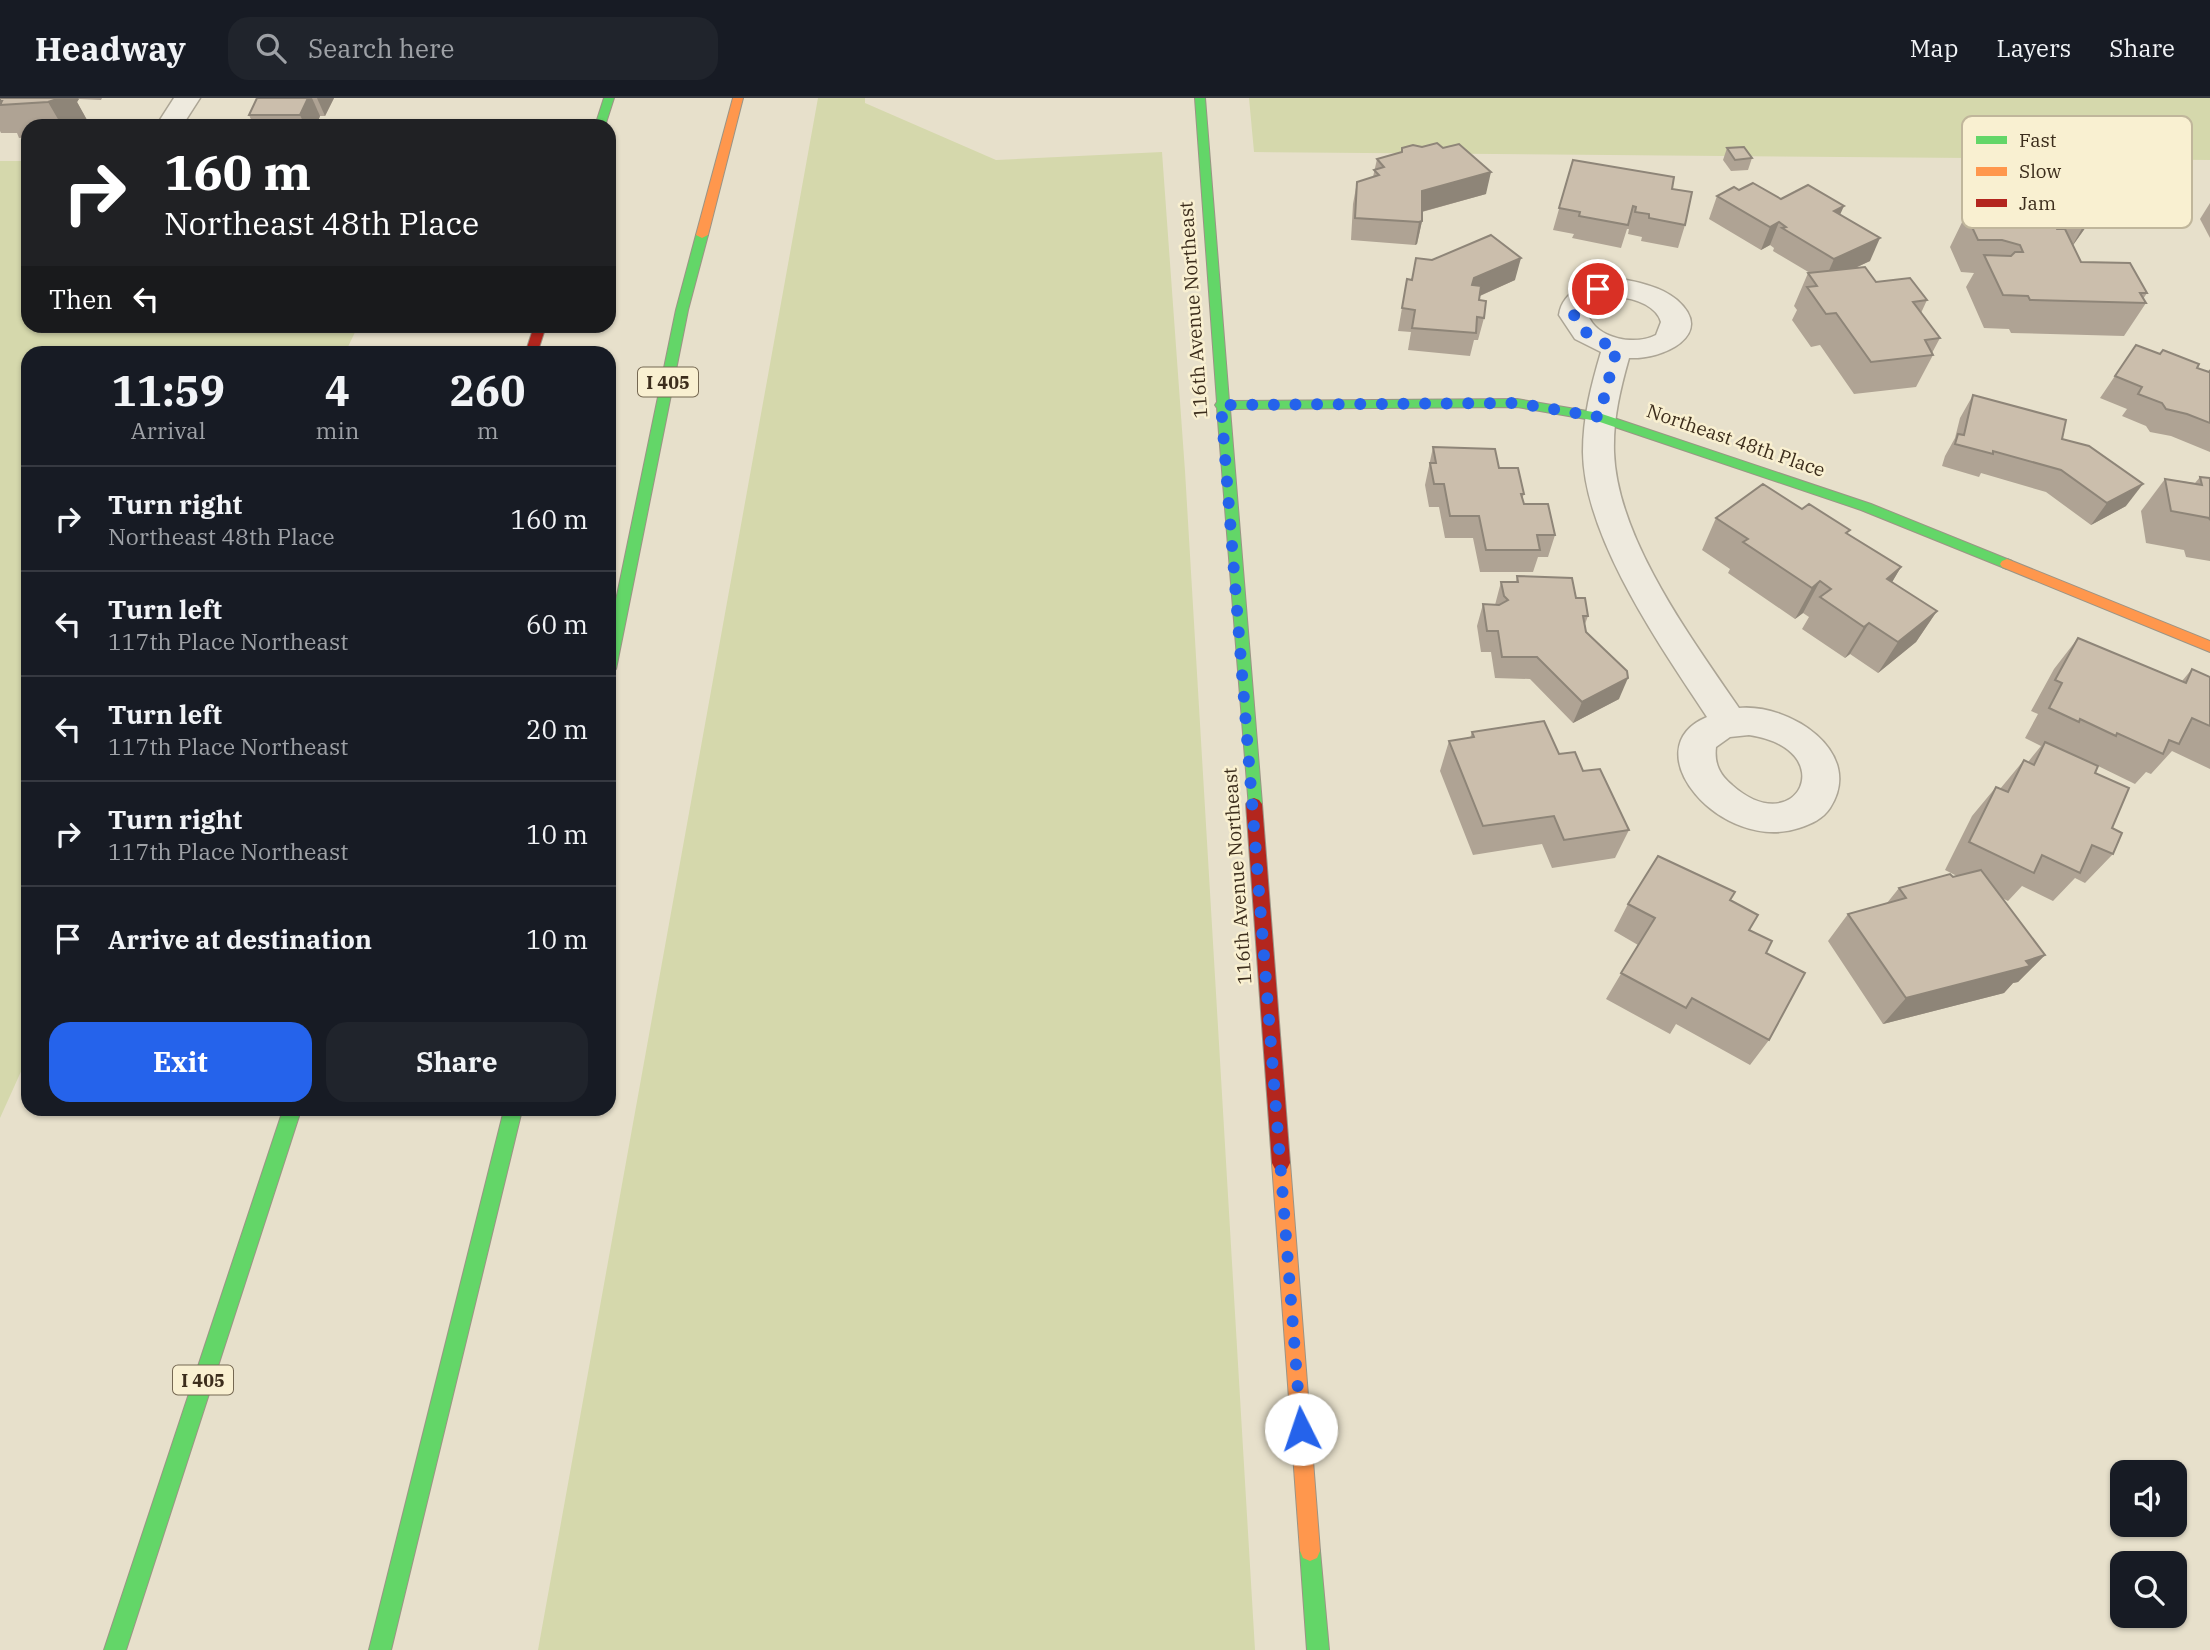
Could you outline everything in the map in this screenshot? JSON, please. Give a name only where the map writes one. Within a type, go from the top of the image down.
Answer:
[{"type":"main road","points":[[602,119],[609,98]]},
{"type":"main road","name":"I 405","points":[[616,635],[682,310],[738,98]]},
{"type":"main road","name":"116th Avenue Northeast","points":[[1200,98],[1221,405],[1318,1650]]},
{"type":"main road","name":"Northeast 48th Place","points":[[1221,405],[1517,403],[1599,417],[1866,507],[2210,647]]},
{"type":"main road","name":"I 405","points":[[115,1650],[290,1116]]},
{"type":"main road","points":[[380,1650],[512,1116]]},
{"type":"street","points":[[174,119],[187,98]]},
{"type":"street","points":[[1617,348],[1599,417],[1600,472],[1628,560],[1729,722]]},
{"type":"green space","points":[[818,98],[865,98],[865,103],[996,160],[1162,152],[1185,471],[1255,1650],[538,1650]]},
{"type":"green space","points":[[1249,98],[2210,98],[2210,160],[2192,160],[2192,116],[1962,116],[1962,158],[1254,152]]},
{"type":"green space","points":[[0,161],[21,161],[21,333],[355,333],[348,346],[21,346],[21,1072],[0,1118]]},
{"type":"building","points":[[0,98],[60,98],[48,102],[0,105]]},
{"type":"building","points":[[257,98],[308,98],[300,115],[249,115]]},
{"type":"building","points":[[1437,143],[1443,148],[1459,144],[1491,172],[1422,191],[1422,221],[1355,218],[1357,182],[1379,175],[1374,170],[1384,167],[1377,159],[1402,152],[1402,148],[1413,145],[1422,147]]},
{"type":"building","points":[[1744,147],[1752,158],[1735,160],[1727,148]]},
{"type":"building","points":[[1573,160],[1674,177],[1672,189],[1692,192],[1685,225],[1649,218],[1649,214],[1635,212],[1636,207],[1633,206],[1628,225],[1579,216],[1580,212],[1559,208]]},
{"type":"building","points":[[1753,183],[1781,199],[1808,185],[1844,206],[1834,211],[1880,238],[1834,259],[1782,228],[1786,227],[1779,222],[1770,227],[1717,196],[1734,187],[1739,190]]},
{"type":"building","points":[[1972,228],[2065,229],[2081,262],[2130,263],[2147,293],[2140,293],[2146,303],[2030,300],[2028,296],[2003,295],[1984,255],[2011,256],[2015,252],[2023,252],[2020,245],[2002,240],[1978,240]]},
{"type":"building","points":[[1491,235],[1521,258],[1474,278],[1472,285],[1481,286],[1479,300],[1486,301],[1484,318],[1477,317],[1476,333],[1412,328],[1415,310],[1402,308],[1407,279],[1412,280],[1416,258],[1432,260]]},
{"type":"building","points":[[1865,267],[1876,282],[1910,278],[1927,300],[1913,302],[1940,338],[1925,340],[1933,355],[1871,362],[1836,313],[1826,314],[1807,287],[1817,286],[1808,273]]},
{"type":"building","points":[[2136,345],[2160,354],[2163,350],[2199,364],[2197,368],[2210,371],[2210,423],[2166,409],[2162,403],[2138,394],[2142,387],[2115,376]]},
{"type":"building","points":[[1973,395],[2066,420],[2062,439],[2089,446],[2143,484],[2107,503],[2061,470],[1993,451],[1993,454],[1955,444],[1958,434],[1964,435]]},
{"type":"building","points":[[1433,447],[1495,449],[1499,468],[1518,468],[1524,504],[1548,504],[1555,535],[1537,535],[1540,550],[1486,550],[1479,516],[1450,516],[1444,484],[1434,484],[1430,463],[1436,463]]},
{"type":"building","points":[[2200,477],[2210,478],[2210,520],[2171,511],[2165,479],[2202,485]]},
{"type":"building","points":[[1763,484],[1802,509],[1809,504],[1850,530],[1846,533],[1901,567],[1887,579],[1937,611],[1898,642],[1869,623],[1864,627],[1820,597],[1831,589],[1820,581],[1812,588],[1743,542],[1748,539],[1716,518]]},
{"type":"building","points":[[1517,576],[1572,578],[1576,598],[1585,598],[1588,616],[1583,616],[1586,632],[1627,671],[1628,678],[1582,702],[1537,657],[1502,657],[1498,631],[1487,631],[1483,604],[1499,605],[1508,600],[1504,596],[1501,582],[1518,582]]},
{"type":"building","points":[[2078,638],[2186,683],[2192,669],[2210,677],[2210,726],[2192,718],[2179,744],[2169,740],[2163,754],[2117,733],[2116,736],[2049,708],[2062,683],[2055,680]]},
{"type":"building","points":[[1544,721],[1559,754],[1575,752],[1583,771],[1600,769],[1629,830],[1564,840],[1554,816],[1483,826],[1449,741],[1474,737],[1472,732]]},
{"type":"building","points":[[2045,742],[2098,766],[2095,773],[2129,788],[2112,828],[2122,833],[2113,854],[2092,845],[2080,873],[2042,855],[2034,873],[1969,842],[1996,787],[2008,792],[2024,760],[2034,765]]},
{"type":"building","points":[[1658,856],[1735,892],[1730,900],[1758,915],[1749,930],[1772,941],[1766,953],[1805,973],[1769,1040],[1692,998],[1686,1008],[1621,973],[1655,918],[1628,904]]},
{"type":"building","points":[[1981,870],[2045,955],[2026,961],[2030,966],[1906,998],[1848,914],[1906,898],[1899,888],[1950,874],[1953,877]]},
{"type":"traffic: fast","points":[[602,119],[609,98]]},
{"type":"traffic: fast","points":[[1200,98],[1254,804]]},
{"type":"traffic: fast","points":[[616,635],[682,310],[702,235]]},
{"type":"traffic: fast","points":[[1221,405],[1517,403],[1599,417],[1866,507],[2007,564]]},
{"type":"traffic: fast","points":[[115,1650],[290,1116]]},
{"type":"traffic: fast","points":[[380,1650],[512,1116]]},
{"type":"traffic: fast","points":[[1310,1551],[1318,1650]]},
{"type":"traffic: slow","points":[[702,235],[738,98]]},
{"type":"traffic: slow","points":[[2007,564],[2210,647]]},
{"type":"traffic: slow","points":[[1281,1163],[1310,1551]]},
{"type":"traffic: jam","points":[[534,346],[538,333]]},
{"type":"traffic: jam","points":[[1254,804],[1281,1163]]},
{"type":"route","points":[[1301,1429],[1221,405],[1517,403],[1599,417],[1617,348],[1586,334],[1577,324],[1573,313],[1576,303],[1598,289]]}]
